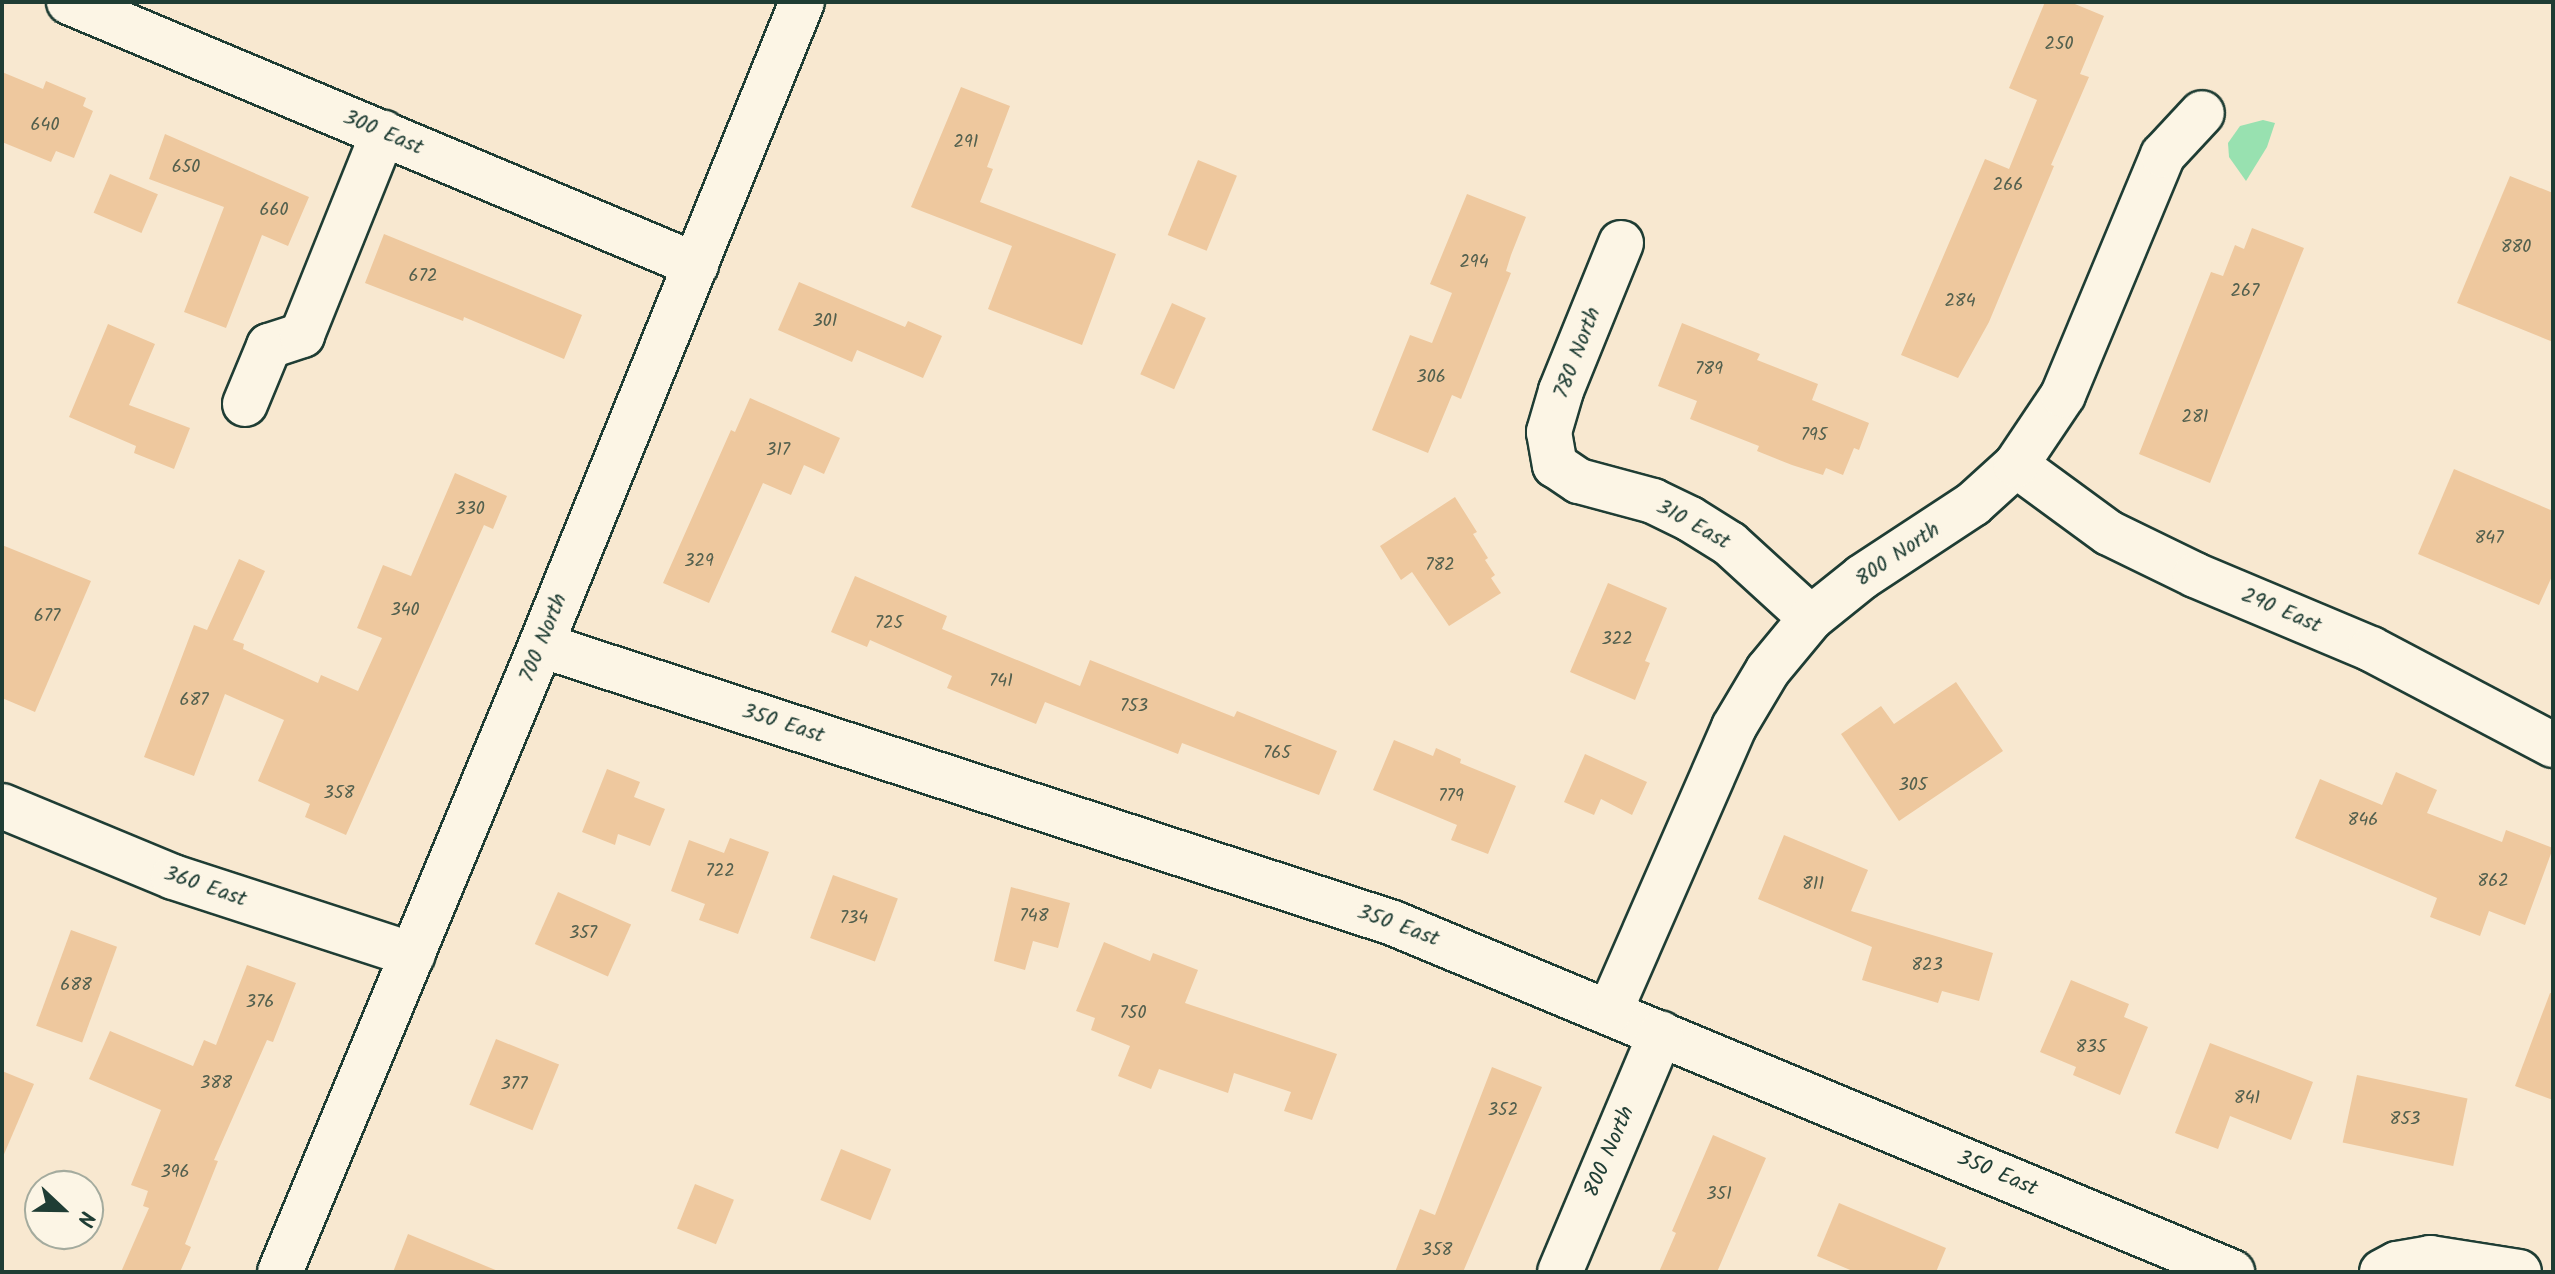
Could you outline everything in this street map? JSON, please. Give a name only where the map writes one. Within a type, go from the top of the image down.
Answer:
[{"type":"street","name":"300 East","points":[[69,2],[696,265]]},
{"type":"street","name":"700 North","points":[[280,1272],[541,645],[802,2]]},
{"type":"street","name":"800 North","points":[[1610,1011],[1734,727],[1768,670],[1811,618],[1862,577],[1973,504],[2016,465],[2063,395],[2163,155],[2202,113]]},
{"type":"street","points":[[245,404],[269,346],[302,335],[383,133]]},
{"type":"street","name":"780 North","points":[[1555,465],[1549,432],[1561,391],[1621,243]]},
{"type":"street","name":"310 East","points":[[1555,465],[1579,481],[1653,501],[1690,519],[1730,544],[1811,618]]},
{"type":"street","name":"290 East","points":[[2016,465],[2109,533],[2195,575],[2371,649],[2551,738]]},
{"type":"street","name":"350 East","points":[[541,645],[1393,923],[2232,1272]]},
{"type":"street","name":"360 East","points":[[2,806],[173,877],[413,955]]},
{"type":"street","name":"800 North","points":[[1560,1272],[1661,1033]]},
{"type":"street","points":[[2382,1272],[2397,1264],[2430,1258],[2519,1272]]},
{"type":"green space","points":[[2263,120],[2275,123],[2267,147],[2246,181],[2229,157],[2228,143],[2240,126]]},
{"type":"building","points":[[2045,2],[2070,2],[2104,16],[2080,74],[2089,77],[2051,165],[2054,166],[1989,322],[1958,378],[1901,355],[1985,159],[2009,169],[2037,100],[2009,88]]},
{"type":"building","points":[[2,72],[43,89],[46,81],[86,98],[83,106],[93,111],[74,158],[56,151],[51,162],[2,142]]},
{"type":"building","points":[[961,87],[1010,106],[987,167],[993,169],[980,202],[1116,254],[1082,345],[988,309],[1012,246],[911,207]]},
{"type":"building","points":[[165,134],[309,197],[288,246],[262,235],[226,328],[184,312],[224,207],[149,179]]},
{"type":"building","points":[[1198,160],[1237,176],[1207,251],[1168,235]]},
{"type":"building","points":[[110,174],[158,194],[141,233],[94,213]]},
{"type":"building","points":[[2510,176],[2553,193],[2553,342],[2457,303]]},
{"type":"building","points":[[1467,194],[1526,217],[1506,271],[1511,273],[1461,399],[1452,395],[1428,453],[1372,430],[1410,335],[1432,343],[1452,293],[1430,284]]},
{"type":"building","points":[[2252,228],[2304,248],[2210,483],[2139,454],[2211,272],[2223,276],[2235,245],[2244,249]]},
{"type":"building","points":[[384,234],[582,315],[564,359],[464,317],[463,321],[365,283]]},
{"type":"building","points":[[799,282],[905,327],[908,321],[942,336],[923,378],[857,350],[852,362],[778,330]]},
{"type":"building","points":[[1172,303],[1206,318],[1174,389],[1140,374]]},
{"type":"building","points":[[1682,323],[1760,354],[1757,360],[1818,384],[1812,400],[1869,423],[1859,450],[1854,448],[1843,475],[1826,468],[1823,475],[1792,465],[1757,451],[1759,446],[1690,419],[1697,401],[1658,386]]},
{"type":"building","points":[[108,324],[155,344],[129,405],[190,428],[174,469],[134,453],[136,446],[69,417]]},
{"type":"building","points":[[750,398],[840,438],[824,474],[804,465],[791,495],[763,483],[709,603],[663,583],[731,430],[735,432]]},
{"type":"building","points":[[2454,469],[2553,511],[2553,574],[2539,605],[2418,554]]},
{"type":"building","points":[[455,473],[507,496],[493,529],[484,525],[346,835],[305,817],[310,804],[258,781],[284,720],[225,694],[194,776],[144,757],[194,625],[207,630],[239,559],[265,571],[233,640],[244,644],[243,649],[318,683],[321,675],[358,691],[382,638],[357,628],[383,565],[411,576]]},
{"type":"building","points":[[1455,497],[1477,532],[1473,534],[1488,558],[1485,560],[1495,575],[1491,578],[1501,593],[1449,626],[1412,572],[1401,580],[1380,546]]},
{"type":"building","points":[[2,545],[91,581],[35,712],[2,698]]},
{"type":"building","points":[[855,576],[947,616],[942,629],[1080,686],[1090,660],[1234,717],[1237,711],[1337,751],[1319,795],[1182,743],[1178,754],[1045,702],[1036,724],[947,688],[952,676],[870,640],[867,647],[831,632]]},
{"type":"building","points":[[1608,583],[1667,608],[1645,661],[1650,663],[1635,700],[1570,672]]},
{"type":"building","points":[[1956,682],[2003,751],[1899,821],[1841,734],[1881,706],[1894,724]]},
{"type":"building","points":[[1394,740],[1433,756],[1436,748],[1461,759],[1460,763],[1516,786],[1488,854],[1451,840],[1457,825],[1373,790]]},
{"type":"building","points":[[1585,754],[1647,782],[1632,815],[1601,799],[1594,815],[1564,802]]},
{"type":"building","points":[[607,769],[640,782],[634,797],[665,809],[650,846],[618,834],[615,845],[582,832]]},
{"type":"building","points":[[2396,772],[2437,790],[2427,813],[2502,842],[2506,830],[2553,848],[2525,925],[2489,911],[2480,936],[2430,917],[2437,898],[2295,838],[2320,779],[2382,805]]},
{"type":"building","points":[[1784,835],[1868,870],[1851,911],[1993,953],[1979,1001],[1942,991],[1938,1003],[1862,980],[1872,947],[1758,899]]},
{"type":"building","points":[[730,838],[769,852],[738,934],[699,920],[705,904],[671,891],[689,840],[724,853]]},
{"type":"building","points":[[833,875],[898,899],[875,962],[810,938]]},
{"type":"building","points":[[1011,887],[1070,903],[1058,948],[1033,941],[1025,970],[994,961]]},
{"type":"building","points":[[558,892],[631,925],[608,977],[535,944]]},
{"type":"building","points":[[71,930],[117,947],[82,1043],[36,1026]]},
{"type":"building","points":[[1104,942],[1150,961],[1153,953],[1198,970],[1185,1003],[1337,1054],[1312,1120],[1284,1111],[1291,1092],[1234,1073],[1228,1093],[1159,1069],[1151,1089],[1118,1076],[1130,1046],[1091,1030],[1095,1018],[1076,1011]]},
{"type":"building","points":[[247,965],[296,983],[273,1042],[267,1040],[214,1160],[218,1161],[185,1244],[191,1247],[180,1272],[121,1272],[149,1208],[143,1206],[148,1191],[131,1185],[161,1110],[89,1079],[110,1031],[193,1066],[204,1040],[216,1045]]},
{"type":"building","points":[[2071,980],[2129,1004],[2124,1017],[2148,1027],[2120,1095],[2073,1075],[2076,1067],[2040,1052]]},
{"type":"building","points":[[2550,993],[2553,993],[2553,1100],[2515,1086]]},
{"type":"building","points":[[496,1039],[559,1064],[532,1130],[469,1105]]},
{"type":"building","points":[[2210,1043],[2313,1082],[2291,1140],[2230,1116],[2218,1149],[2175,1133]]},
{"type":"building","points":[[1492,1067],[1542,1087],[1463,1272],[1395,1272],[1420,1209],[1435,1215]]},
{"type":"building","points":[[2,1071],[34,1084],[2,1159]]},
{"type":"building","points":[[2357,1075],[2468,1098],[2453,1166],[2343,1142]]},
{"type":"building","points":[[1713,1135],[1766,1158],[1717,1272],[1659,1272],[1676,1233],[1672,1231]]},
{"type":"building","points":[[841,1149],[891,1169],[870,1220],[820,1200]]},
{"type":"building","points":[[695,1184],[734,1200],[716,1244],[677,1229]]},
{"type":"building","points":[[1839,1203],[1946,1248],[1936,1272],[1855,1272],[1817,1256]]},
{"type":"building","points":[[408,1234],[498,1271],[498,1272],[393,1272]]}]
